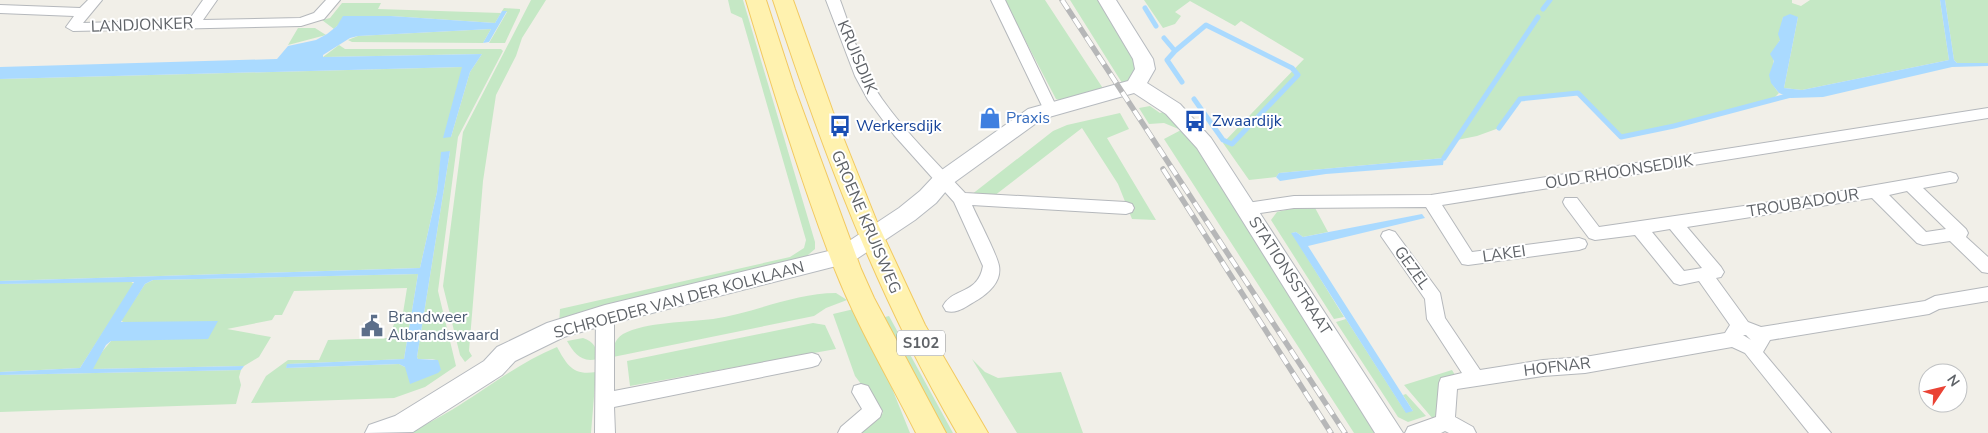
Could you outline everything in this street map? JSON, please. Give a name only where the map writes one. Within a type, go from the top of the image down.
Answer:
[{"type":"main road","name":"GROENE KRUISWEG","points":[[756,0],[784,89],[846,262],[861,299],[931,433]]},
{"type":"main road","name":"GROENE KRUISWEG","points":[[783,0],[849,188],[872,245],[918,337],[973,433]]},
{"type":"street","points":[[84,12],[95,0]]},
{"type":"street","points":[[193,24],[210,0]]},
{"type":"street","name":"LANDJONKER","points":[[84,12],[73,27],[301,22],[314,20],[323,13],[333,0]]},
{"type":"street","name":"KRUISDIJK","points":[[833,0],[862,76],[875,100],[899,132],[944,178],[960,198]]},
{"type":"street","points":[[998,0],[1050,108]]},
{"type":"street","points":[[846,262],[937,204],[941,199],[944,178],[1035,114],[1050,108],[1107,96],[1139,81],[1145,70],[1143,59],[1108,0]]},
{"type":"street","name":"LANDJONKER","points":[[0,9],[84,12]]},
{"type":"street","name":"STATIONSSTRAAT","points":[[1139,81],[1162,98],[1187,122],[1216,160],[1390,433]]},
{"type":"street","name":"OUD RHOONSEDIJK","points":[[1247,209],[1294,202],[1431,201],[1988,113]]},
{"type":"street","name":"TROUBADOUR","points":[[1571,202],[1595,234],[1732,215],[1950,178]]},
{"type":"street","points":[[1910,185],[1960,233],[1953,234]]},
{"type":"street","name":"TROUBADOUR","points":[[1875,191],[1923,239],[1953,234]]},
{"type":"street","points":[[952,306],[980,290],[989,279],[991,266],[960,198],[1126,208]]},
{"type":"street","name":"LAKEI","points":[[1431,201],[1468,259],[1579,244]]},
{"type":"street","points":[[1639,228],[1680,278],[1715,272],[1674,223]]},
{"type":"street","points":[[1953,234],[1988,267]]},
{"type":"street","name":"GEZEL","points":[[1389,236],[1434,298],[1436,319],[1475,378]]},
{"type":"street","name":"SCHROEDER VAN DER KOLKLAAN","points":[[378,433],[404,424],[493,368],[509,363],[547,342],[605,321],[846,262]]},
{"type":"street","points":[[1703,274],[1746,337],[1754,354],[1821,433]]},
{"type":"street","name":"HOFNAR","points":[[1446,421],[1448,383],[1543,368],[1585,365],[1929,308],[1935,303],[1988,294]]},
{"type":"street","points":[[605,321],[605,433]]},
{"type":"street","points":[[605,401],[812,360]]},
{"type":"street","points":[[848,433],[874,410],[861,392]]},
{"type":"street","points":[[1415,433],[1435,427],[1446,421],[1466,433]]},
{"type":"green space","points":[[531,0],[546,0],[522,38],[516,56],[496,95],[483,181],[469,351],[472,356],[465,362],[460,355],[443,286],[463,132]]},
{"type":"green space","points":[[728,0],[743,0],[815,242],[815,249],[802,260],[559,325],[560,309],[790,257],[804,248],[806,240],[742,18],[731,13]]},
{"type":"green space","points":[[1004,0],[1045,0],[1106,93],[1065,102],[1056,99]]},
{"type":"green space","points":[[1070,0],[1098,0],[1133,55],[1138,70],[1124,86]]},
{"type":"green space","points":[[1144,0],[1792,0],[1792,3],[1801,6],[1810,0],[1940,0],[1949,60],[1802,90],[1784,88],[1798,17],[1783,17],[1780,40],[1773,52],[1774,59],[1770,77],[1779,93],[1774,98],[1674,126],[1621,137],[1578,93],[1521,99],[1499,128],[1477,136],[1457,140],[1444,158],[1279,173],[1276,177],[1249,180],[1223,143],[1304,59],[1241,21],[1235,26],[1190,1],[1175,12],[1181,16],[1175,24],[1163,28]]},
{"type":"green space","points":[[1945,0],[1988,0],[1988,63],[1957,63],[1954,60]]},
{"type":"green space","points":[[342,3],[381,3],[378,9],[501,13],[495,23],[391,16],[337,26],[334,29],[322,20],[330,18]]},
{"type":"green space","points":[[504,8],[520,9],[520,11],[505,43],[489,43],[507,12],[502,11]]},
{"type":"green space","points":[[298,28],[315,28],[326,35],[288,45]]},
{"type":"green space","points":[[491,29],[483,43],[352,42],[348,40],[358,36]]},
{"type":"green space","points":[[339,45],[345,49],[501,49],[503,51],[458,137],[438,291],[456,366],[425,387],[394,398],[251,403],[266,376],[288,360],[319,360],[328,340],[388,338],[399,313],[403,313],[407,288],[294,291],[282,315],[275,315],[272,320],[227,329],[271,337],[259,357],[244,366],[93,369],[92,367],[124,323],[121,320],[145,284],[153,280],[418,274],[404,359],[288,364],[286,368],[399,364],[405,367],[436,359],[418,359],[417,357],[450,151],[441,157],[437,192],[420,268],[0,281],[0,79],[463,67],[444,137],[451,137],[470,72],[482,54],[323,57]]},
{"type":"green space","points":[[1150,106],[1160,113],[1163,112],[1191,136],[1381,433],[1354,433],[1164,139],[1181,130],[1164,123],[1149,124],[1139,108]]},
{"type":"green space","points":[[1120,113],[1129,129],[1107,138],[1156,220],[1132,219],[1118,184],[1082,128],[994,196],[971,195],[1053,131],[1067,125]]},
{"type":"green space","points":[[1313,204],[1328,232],[1303,237],[1296,232],[1292,233],[1344,317],[1334,319],[1271,220],[1277,212]]},
{"type":"green space","points":[[130,281],[134,284],[80,368],[0,372],[0,284]]},
{"type":"green space","points":[[836,293],[847,300],[826,308],[814,316],[613,357],[616,341],[623,334],[632,330],[667,323],[713,319],[805,296]]},
{"type":"green space","points":[[854,309],[885,371],[910,433],[861,433],[883,413],[855,376],[833,314]]},
{"type":"green space","points":[[889,316],[953,433],[942,433],[881,318]]},
{"type":"green space","points":[[1346,319],[1405,411],[1413,411],[1403,395],[1406,394],[1426,416],[1408,422],[1398,417],[1336,322]]},
{"type":"green space","points":[[813,323],[825,325],[836,349],[630,386],[627,361]]},
{"type":"green space","points":[[583,338],[590,341],[594,346],[597,359],[587,360],[582,358],[575,353],[567,341]]},
{"type":"green space","points":[[557,347],[564,359],[576,371],[596,372],[591,433],[405,433],[444,414],[518,367]]},
{"type":"green space","points":[[972,359],[985,372],[998,378],[1061,372],[1083,433],[1017,433]]},
{"type":"green space","points":[[241,370],[239,377],[241,385],[236,404],[0,412],[0,375]]},
{"type":"green space","points":[[1452,370],[1455,375],[1444,377],[1438,385],[1438,412],[1433,419],[1404,385]]},
{"type":"water","points":[[1940,0],[1945,0],[1954,60],[1957,63],[1988,63],[1988,66],[1952,67],[1823,97],[1791,98],[1779,93],[1771,83],[1769,75],[1774,61],[1770,54],[1780,40],[1778,34],[1783,17],[1790,14],[1798,17],[1784,88],[1802,90],[1949,60]]},
{"type":"water","points":[[502,11],[507,11],[489,42],[483,43],[491,29],[358,36],[350,38],[323,55],[323,57],[482,54],[470,72],[451,137],[443,138],[462,67],[0,79],[0,67],[277,59],[288,46],[316,40],[327,34],[337,26],[343,16],[391,16],[495,23]]},
{"type":"water","points":[[450,151],[417,357],[418,359],[438,360],[441,370],[438,373],[410,384],[405,367],[399,364],[286,368],[287,364],[404,359],[418,274],[153,280],[145,284],[121,322],[218,321],[208,339],[111,341],[106,345],[93,369],[244,366],[241,370],[0,375],[0,372],[80,368],[134,282],[0,284],[0,281],[420,268],[437,192],[441,152]]},
{"type":"water","points":[[1444,158],[1443,165],[1326,174],[1280,181],[1276,177],[1279,173]]},
{"type":"water","points":[[1422,214],[1425,218],[1308,246],[1413,411],[1406,413],[1291,233],[1296,232],[1303,237]]},
{"type":"waterway","points":[[1543,9],[1550,0]]},
{"type":"waterway","points":[[1145,8],[1156,26]]},
{"type":"waterway","points":[[1444,158],[1538,17]]},
{"type":"waterway","points":[[1175,51],[1206,25],[1292,68],[1298,75],[1232,144],[1223,140],[1194,99]]},
{"type":"waterway","points":[[1164,38],[1175,51]]},
{"type":"waterway","points":[[1175,51],[1167,60],[1182,82]]},
{"type":"waterway","points":[[1499,128],[1520,99],[1578,93],[1621,137],[1674,126],[1791,95]]},
{"type":"railway","points":[[1062,0],[1345,433]]},
{"type":"railway","points":[[1163,169],[1331,433]]},
{"type":"place","name":"Praxis","points":[[990,118]]},
{"type":"place","name":"Zwaardijk","points":[[1195,121]]},
{"type":"place","name":"Werkersdijk","points":[[840,126]]},
{"type":"place","name":"Brandweer Albrandswaard","points":[[372,326]]}]
